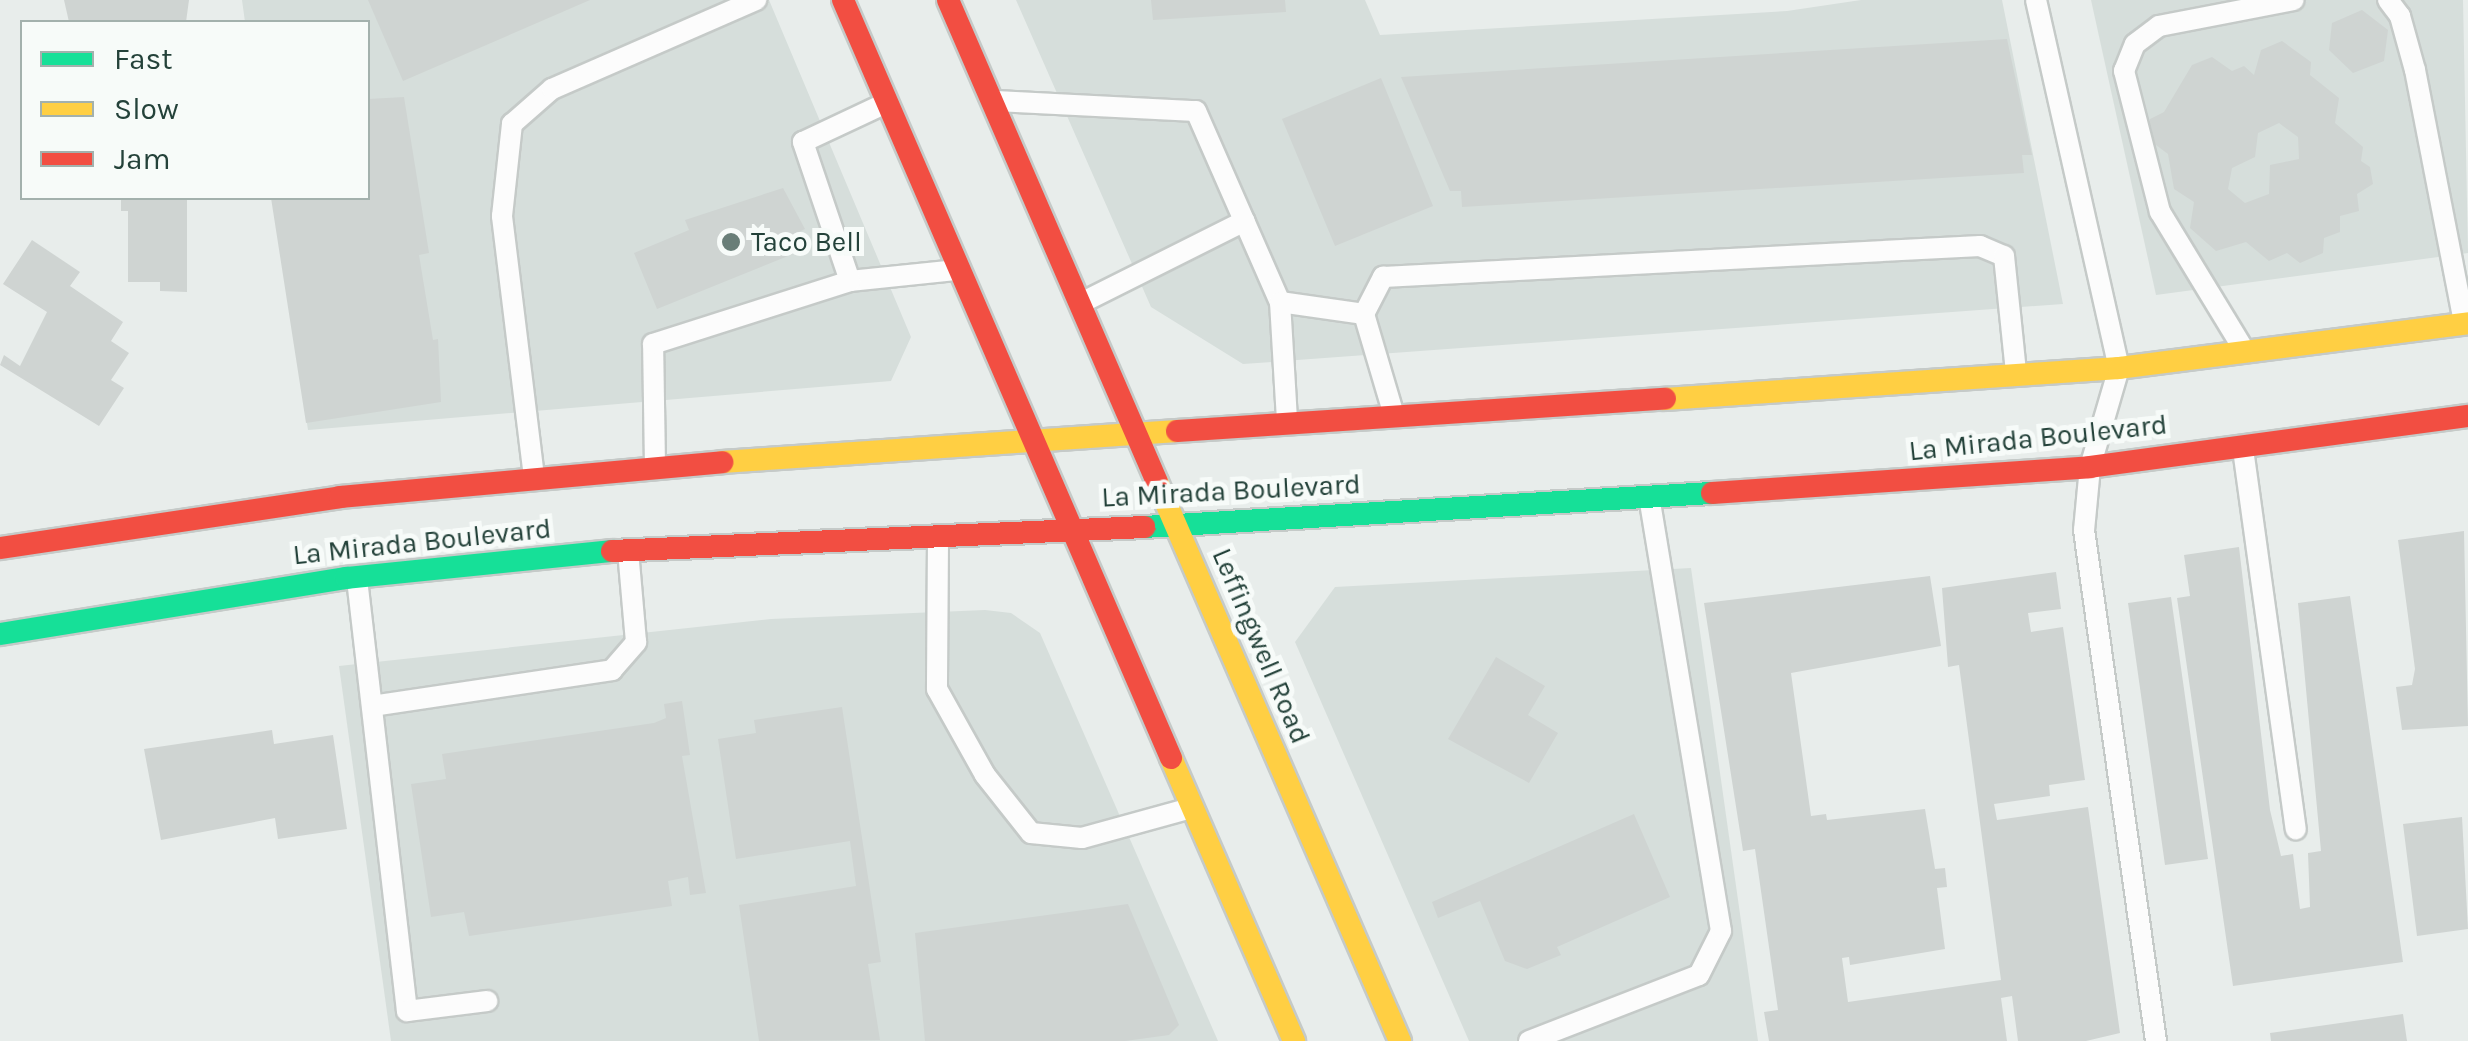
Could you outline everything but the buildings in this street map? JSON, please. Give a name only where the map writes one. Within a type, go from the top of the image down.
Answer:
[{"type":"main road","points":[[843,0],[1294,1041]]},
{"type":"main road","name":"Leffingwell Road","points":[[948,0],[1400,1041]]},
{"type":"main road","name":"La Mirada Boulevard","points":[[0,548],[340,497],[534,478],[2118,368],[2466,323]]},
{"type":"main road","name":"La Mirada Boulevard","points":[[0,634],[357,577],[628,550],[1074,532],[2090,467],[2468,416]]},
{"type":"lane","points":[[534,478],[502,216],[512,124],[552,88],[756,0]]},
{"type":"lane","points":[[2036,0],[2118,368],[2090,467],[2084,530],[2156,1041]]},
{"type":"lane","points":[[2244,352],[2160,212],[2124,70],[2135,44],[2160,26],[2294,0]]},
{"type":"lane","points":[[2388,0],[2400,16],[2415,70],[2466,323]]},
{"type":"lane","points":[[991,100],[1196,112],[1280,302],[1287,426]]},
{"type":"lane","points":[[850,281],[803,142],[888,102]]},
{"type":"lane","points":[[1080,304],[1245,221]]},
{"type":"lane","points":[[1395,419],[1364,314],[1382,277],[1980,246],[2004,256],[2016,376]]},
{"type":"lane","points":[[655,467],[653,344],[850,281],[960,270]]},
{"type":"lane","points":[[1280,302],[1364,314]]},
{"type":"lane","points":[[2243,446],[2296,829]]},
{"type":"lane","points":[[1530,1041],[1699,975],[1721,931],[1648,496]]},
{"type":"lane","points":[[938,536],[937,689],[986,775],[1031,833],[1082,838],[1193,808]]},
{"type":"lane","points":[[372,706],[612,670],[636,642],[628,550]]},
{"type":"lane","points":[[357,577],[407,1011],[487,1000]]},
{"type":"shaded area","points":[[242,0],[769,0],[911,337],[891,381],[308,430],[272,200],[370,200],[370,20],[245,20]]},
{"type":"shaded area","points":[[1016,0],[1365,0],[1380,35],[1787,11],[1861,0],[2002,0],[2063,304],[1243,364],[1151,307]]},
{"type":"shaded area","points":[[2091,0],[2463,0],[2468,253],[2156,295]]},
{"type":"shaded area","points":[[1691,568],[1758,1041],[1469,1041],[1295,642],[1335,587]]},
{"type":"shaded area","points":[[985,610],[1011,613],[1040,633],[1218,1041],[391,1041],[339,666],[771,619]]},
{"type":"traffic: fast","points":[[1144,527],[1712,493]]},
{"type":"traffic: fast","points":[[0,634],[346,578],[612,551]]},
{"type":"traffic: slow","points":[[1665,399],[2119,368],[2468,323]]},
{"type":"traffic: slow","points":[[722,462],[1177,431]]},
{"type":"traffic: slow","points":[[1157,482],[1400,1041]]},
{"type":"traffic: slow","points":[[1171,758],[1294,1041]]},
{"type":"traffic: jam","points":[[843,0],[1171,758]]},
{"type":"traffic: jam","points":[[948,0],[1157,482]]},
{"type":"traffic: jam","points":[[1177,431],[1665,399]]},
{"type":"traffic: jam","points":[[1712,493],[2090,467],[2468,416]]},
{"type":"traffic: jam","points":[[0,548],[340,497],[722,462]]},
{"type":"traffic: jam","points":[[612,551],[1144,527]]},
{"type":"place","name":"Taco Bell","points":[[731,242]]}]
